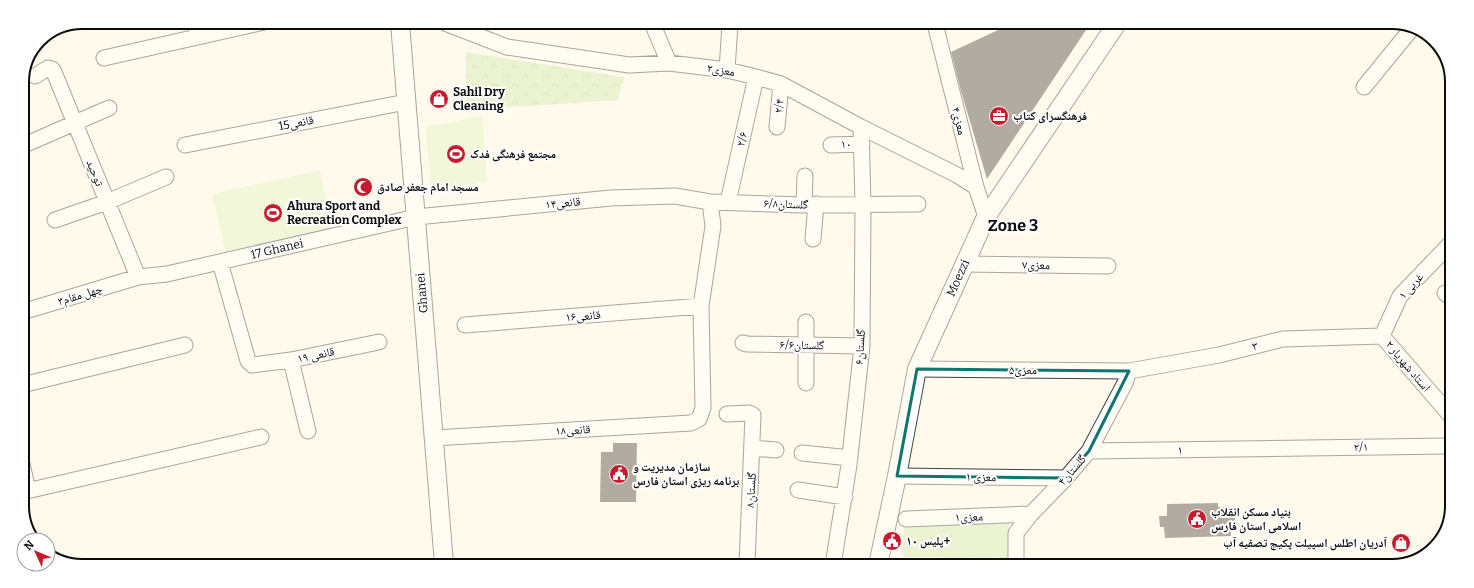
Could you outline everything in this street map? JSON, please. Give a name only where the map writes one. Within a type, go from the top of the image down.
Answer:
[{"type":"street","points":[[104,58],[197,29]]},
{"type":"street","name":"Ghanei","points":[[400,29],[444,559]]},
{"type":"street","name":"۲معزی","points":[[460,29],[507,47],[629,65],[669,63],[727,70],[781,84],[861,127],[957,174],[976,187]]},
{"type":"street","points":[[655,29],[669,63]]},
{"type":"street","points":[[727,70],[730,29]]},
{"type":"street","name":"۴معزی","points":[[936,29],[976,187],[986,217]]},
{"type":"street","name":"Moezzi","points":[[879,559],[897,476],[917,369],[986,217],[1113,29]]},
{"type":"street","points":[[1364,87],[1409,32]]},
{"type":"street","name":"توحید","points":[[35,76],[48,68],[52,69],[54,72],[138,277]]},
{"type":"street","name":"۲/۶","points":[[728,202],[756,77]]},
{"type":"street","name":"۲/۴","points":[[777,128],[781,84]]},
{"type":"street","name":"15قانعی","points":[[185,146],[406,102]]},
{"type":"street","points":[[29,143],[109,108]]},
{"type":"street","name":"گلستان۶","points":[[834,559],[850,458],[862,346],[863,204],[861,127]]},
{"type":"street","name":"۱۰","points":[[831,145],[862,144]]},
{"type":"street","points":[[805,176],[810,205],[813,239]]},
{"type":"street","points":[[55,220],[108,202],[166,177]]},
{"type":"street","name":"۱۴قانعی","points":[[416,218],[611,198],[675,196],[710,202]]},
{"type":"street","points":[[701,306],[713,226],[710,202]]},
{"type":"street","name":"۶/۸گلستان","points":[[710,202],[810,205],[918,204]]},
{"type":"street","name":"17 Ghanei","points":[[138,277],[168,274],[416,218]]},
{"type":"street","name":"۱ غربی","points":[[1382,336],[1400,296],[1445,249]]},
{"type":"street","name":"قانعی ۱۹","points":[[220,262],[248,361],[252,365],[291,360],[379,342]]},
{"type":"street","name":"۷معزی","points":[[965,264],[1108,266]]},
{"type":"street","name":"چهل مقام۳","points":[[29,310],[138,277]]},
{"type":"street","name":"۱۶قانعی","points":[[465,325],[701,306]]},
{"type":"street","name":"۱۸قانعی","points":[[434,438],[691,423],[699,419],[703,408],[701,306]]},
{"type":"street","points":[[806,322],[806,383]]},
{"type":"street","name":"۳","points":[[1129,371],[1219,355],[1283,339],[1382,336]]},
{"type":"street","name":"استاد شهریار ۲","points":[[1382,336],[1445,410]]},
{"type":"street","name":"۶/۶گلستان","points":[[743,343],[806,346],[862,346]]},
{"type":"street","points":[[29,383],[185,345]]},
{"type":"street","points":[[291,360],[308,431]]},
{"type":"street","name":"۵معزی","points":[[917,369],[1129,371]]},
{"type":"street","name":"گلستان۴","points":[[1016,559],[1016,533],[1089,451],[1125,383],[1129,371]]},
{"type":"street","name":"گلستان۸","points":[[727,414],[749,413],[753,415],[753,448],[747,559]]},
{"type":"street","points":[[29,488],[31,490],[261,437]]},
{"type":"street","name":"۲/۱","points":[[1272,448],[1445,446]]},
{"type":"street","points":[[753,448],[776,450]]},
{"type":"street","name":"۱","points":[[1089,451],[1272,448]]},
{"type":"street","points":[[802,453],[850,458]]},
{"type":"street","name":"معزی ۱","points":[[897,476],[1066,478]]},
{"type":"street","points":[[798,490],[844,497]]},
{"type":"street","name":"۱معزی","points":[[906,519],[1032,514]]},
{"type":"highlighted area","points":[[917,369],[1129,371],[1089,451],[1066,478],[897,476]]},
{"type":"green space","points":[[466,52],[624,77],[618,100],[466,110]]},
{"type":"green space","name":"مجتمع فرهنگی فدک","points":[[482,116],[487,181],[432,192],[425,127]]},
{"type":"green space","name":"Ahura Sport and Recreation Complex","points":[[320,170],[332,233],[227,258],[212,194]]},
{"type":"green space","points":[[904,522],[1009,523],[1008,558],[903,557]]},
{"type":"building","name":"فرهنگسرای کتاب","points":[[1000,29],[1087,29],[987,179],[951,52]]},
{"type":"building","name":"سازمان مدیریت و برنامه ریزی استان فارس","points":[[613,443],[637,443],[636,502],[600,502],[601,452],[613,452]]},
{"type":"building","name":"بنیاد مسکن انقلاب اسلامی استان فارس","points":[[1218,503],[1218,507],[1234,507],[1235,521],[1230,522],[1231,536],[1165,538],[1164,527],[1160,527],[1159,516],[1167,516],[1167,504]]},
{"type":"place","name":"Sahil Dry Cleaning","points":[[439,99]]},
{"type":"place","name":"فرهنگسرای کتاب","points":[[999,116]]},
{"type":"place","name":"مجتمع فرهنگی فدک","points":[[456,154]]},
{"type":"place","name":"مسجد امام جعفر صادق","points":[[363,187]]},
{"type":"place","name":"Ahura Sport and Recreation Complex","points":[[273,213]]},
{"type":"place","name":"سازمان مدیریت و برنامه ریزی استان فارس","points":[[619,474]]},
{"type":"place","name":"بنیاد مسکن انقلاب اسلامی استان فارس","points":[[1197,519]]},
{"type":"place","name":"پلیس ۱۰+","points":[[892,541]]},
{"type":"place","name":"آدریان اطلس اسپیلت پکیج تصفیه آب","points":[[1401,543]]},
{"type":"district","name":"Zone 3","points":[[1013,225]]}]
